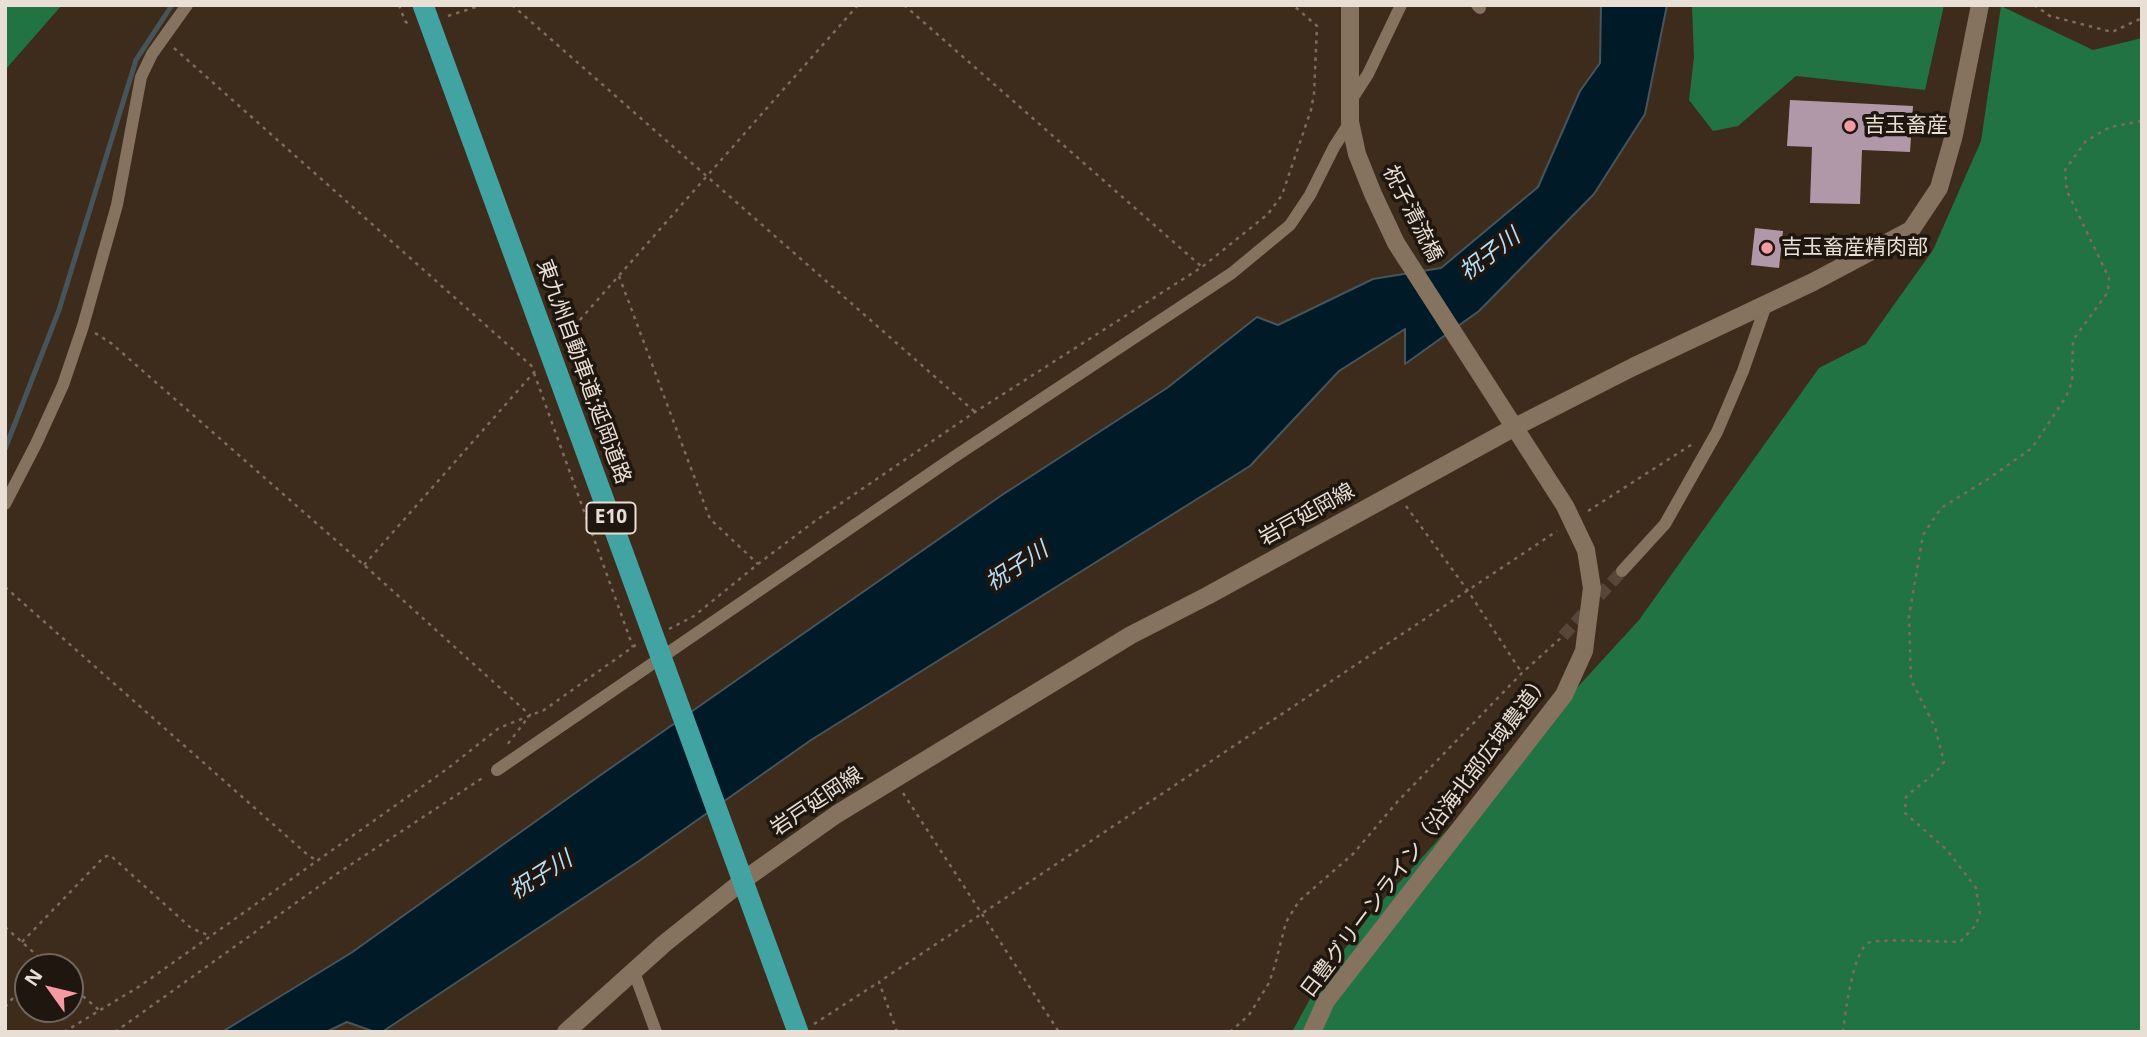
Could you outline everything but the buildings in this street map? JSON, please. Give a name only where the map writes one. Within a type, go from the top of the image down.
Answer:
[{"type":"highway","name":"東九州自動車道;延岡道路","points":[[424,5],[806,1028]]},
{"type":"main road","points":[[1350,5],[1350,122]]},
{"type":"main road","name":"岩戸延岡線","points":[[566,1032],[665,943],[745,879],[837,814],[1131,635],[1515,426],[1766,305],[1911,230],[1939,188],[1954,135],[1980,5]]},
{"type":"main road","name":"祝子清流橋","points":[[1350,122],[1357,154],[1396,243],[1498,400]]},
{"type":"main road","name":"日豊グリーンライン（沿海北部広域農道）","points":[[1312,1032],[1326,1001],[1564,695],[1584,651],[1592,588],[1586,550],[1565,506],[1498,400]]},
{"type":"street","points":[[5,504],[62,385],[83,326],[117,205],[141,77],[152,54],[187,5]]},
{"type":"street","points":[[1349,102],[1373,63],[1401,5]]},
{"type":"street","points":[[497,770],[954,457],[1232,273],[1290,225],[1310,195],[1350,122]]},
{"type":"street","points":[[1622,571],[1665,524],[1713,438],[1744,371],[1766,305]]},
{"type":"street","points":[[634,972],[656,1032]]},
{"type":"path","points":[[512,5],[975,412]]},
{"type":"path","points":[[706,177],[858,5]]},
{"type":"path","points":[[904,5],[1202,267]]},
{"type":"path","points":[[670,629],[694,616],[815,521],[975,412],[1202,267],[1268,214],[1282,195],[1314,94],[1317,26],[1293,5]]},
{"type":"path","points":[[2034,5],[2050,16],[2112,32],[2142,18]]},
{"type":"path","points":[[163,39],[535,371],[632,647]]},
{"type":"path","points":[[1843,1032],[1850,986],[1861,950],[1867,943],[1881,940],[1960,942],[1976,925],[1980,913],[1976,888],[1947,850],[1905,813],[1906,797],[1934,776],[1944,762],[1935,727],[1911,680],[1909,616],[1923,535],[1941,508],[2032,448],[2066,397],[2072,382],[2073,340],[2108,292],[2109,278],[2067,191],[2065,170],[2085,141],[2110,127],[2142,121]]},
{"type":"path","points":[[619,275],[709,519],[758,564]]},
{"type":"path","points":[[83,326],[111,343],[530,715]]},
{"type":"path","points":[[1585,513],[1694,443],[1713,438]]},
{"type":"path","points":[[1396,492],[1468,591],[1522,673]]},
{"type":"path","points":[[806,1028],[1560,529]]},
{"type":"path","points":[[5,587],[309,856],[318,861]]},
{"type":"path","points":[[1230,1032],[1249,1015],[1269,984],[1286,922],[1299,901],[1353,854],[1398,801],[1522,673],[1563,636]]},
{"type":"path","points":[[64,1032],[140,986],[447,769],[499,728],[544,710],[632,647],[645,641]]},
{"type":"path","points":[[114,1032],[335,875],[497,770],[499,760],[511,738],[530,715]]},
{"type":"path","points":[[893,778],[1059,1032]]},
{"type":"path","points":[[22,942],[104,857],[110,855],[191,928],[210,936]]},
{"type":"path","points":[[5,927],[35,953]]},
{"type":"path","points":[[879,982],[897,1032]]},
{"type":"path","points":[[84,997],[99,1010]]},
{"type":"green space","points":[[5,5],[62,5],[5,70]]},
{"type":"green space","points":[[1692,5],[1944,5],[1925,90],[1796,76],[1738,126],[1713,131],[1689,100],[1694,57]]},
{"type":"green space","points":[[2001,6],[2093,50],[2142,38],[2142,1032],[1292,1032],[1317,986],[1373,911],[1639,620],[1819,368],[1866,344],[1933,250],[1981,141]]},
{"type":"water","name":"祝子川","points":[[1601,5],[1667,5],[1645,114],[1594,194],[1479,311],[1405,364],[1405,329],[1339,371],[1250,466],[811,740],[639,861],[382,1032],[347,1022],[326,1032],[222,1032],[351,953],[1002,495],[1167,388],[1257,317],[1278,325],[1373,279],[1441,268],[1538,187],[1580,91],[1600,63]]},
{"type":"waterway","points":[[5,449],[59,310],[136,60],[172,5]]},
{"type":"tunnel","points":[[1563,636],[1622,571]]},
{"type":"place","name":"吉玉畜産","points":[[1850,126]]},
{"type":"place","name":"吉玉畜産精肉部","points":[[1767,248]]}]
